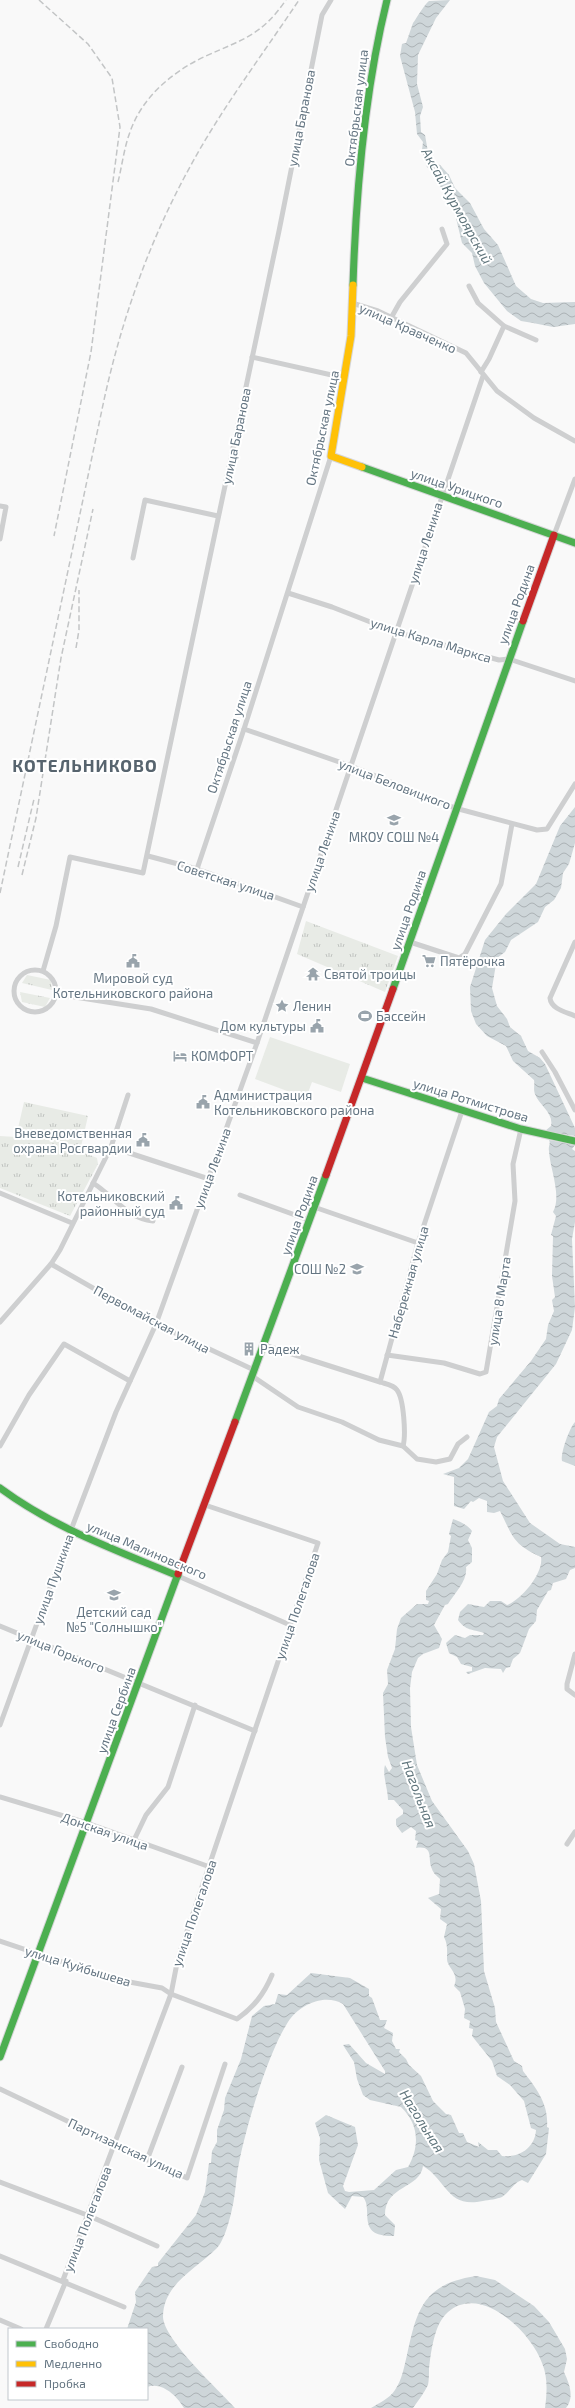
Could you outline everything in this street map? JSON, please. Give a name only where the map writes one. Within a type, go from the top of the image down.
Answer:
[{"type":"street","name":"улица Баранова","points":[[43,971],[56,926],[70,857],[143,873],[148,856],[322,15],[330,0]]},
{"type":"street","name":"Октябрьская улица","points":[[197,869],[244,729],[331,456],[345,378],[352,304],[359,177],[377,41],[387,0]]},
{"type":"street","points":[[391,318],[400,302],[446,244],[442,229]]},
{"type":"street","points":[[469,286],[478,303],[504,326],[536,340]]},
{"type":"street","name":"улица Кравченко","points":[[352,304],[361,305],[466,353],[482,374],[516,406],[575,442]]},
{"type":"street","name":"улица Ленина","points":[[156,1324],[257,1043],[482,374],[504,326]]},
{"type":"street","points":[[252,357],[345,378]]},
{"type":"street","name":"улица Урицкого","points":[[331,456],[575,543]]},
{"type":"street","name":"улица Родина","points":[[253,1373],[362,1078],[455,808],[575,479]]},
{"type":"street","points":[[133,558],[145,500],[218,516]]},
{"type":"street","points":[[0,506],[6,508],[0,539]]},
{"type":"street","name":"улица Карла Маркса","points":[[288,593],[332,607],[396,632],[499,660],[509,659],[575,681]]},
{"type":"street","name":"улица Беловицкого","points":[[244,729],[351,766],[455,808],[537,830],[547,829],[575,784]]},
{"type":"street","points":[[410,942],[459,958],[465,954],[500,884],[512,824]]},
{"type":"street","name":"Советская улица","points":[[148,856],[197,869],[303,906]]},
{"type":"street","points":[[575,942],[550,998],[551,1003],[555,1007],[575,1016]]},
{"type":"street","points":[[29,971],[43,971],[55,982],[56,994],[52,1004],[40,1012],[30,1011],[18,1003],[14,989],[18,980],[29,971]]},
{"type":"street","points":[[56,994],[151,1009],[257,1043]]},
{"type":"street","points":[[542,1052],[555,1072],[575,1110]]},
{"type":"street","name":"улица Ротмистрова","points":[[362,1078],[521,1129],[575,1141]]},
{"type":"street","points":[[0,1322],[52,1264],[111,1147],[128,1095]]},
{"type":"street","name":"Набережная улица","points":[[380,1382],[418,1243],[462,1111]]},
{"type":"street","name":"улица 8 Марта","points":[[387,1355],[444,1363],[480,1374],[486,1372],[515,1201],[513,1164],[521,1129]]},
{"type":"street","points":[[111,1147],[209,1179]]},
{"type":"street","points":[[93,1183],[113,1197],[127,1213],[137,1218],[153,1221]]},
{"type":"street","points":[[0,1193],[72,1223]]},
{"type":"street","points":[[240,1194],[309,1220]]},
{"type":"street","points":[[314,1207],[418,1243]]},
{"type":"street","name":"Первомайская улица","points":[[52,1264],[156,1324],[253,1373],[298,1407],[342,1422],[380,1440],[403,1446]]},
{"type":"street","name":"улица Пушкина","points":[[0,1725],[71,1530],[130,1381],[156,1324]]},
{"type":"street","points":[[0,1446],[29,1395],[64,1344],[130,1381]]},
{"type":"street","points":[[264,1345],[395,1388],[399,1393],[403,1418],[403,1446],[417,1459],[443,1461],[453,1456],[458,1444],[467,1437]]},
{"type":"street","name":"улица Сербина","points":[[0,2058],[253,1373]]},
{"type":"street","name":"улица Малиновского","points":[[0,1488],[34,1511],[71,1530],[290,1624]]},
{"type":"street","name":"улица Полегалова","points":[[46,2328],[87,2215],[171,1994],[178,1958],[210,1867],[318,1543],[205,1505]]},
{"type":"street","name":"улица Горького","points":[[0,1626],[255,1731]]},
{"type":"street","points":[[575,1654],[567,1684],[567,1689],[575,1695]]},
{"type":"street","points":[[134,1840],[146,1815],[168,1786],[194,1705]]},
{"type":"street","name":"Донская улица","points":[[0,1797],[87,1823],[210,1867]]},
{"type":"street","points":[[568,1844],[575,1832]]},
{"type":"street","name":"улица Куйбышева","points":[[0,1941],[113,1979],[162,1988],[171,1994],[237,2019],[251,2010],[265,1992],[272,1975]]},
{"type":"street","name":"Партизанская улица","points":[[0,2089],[183,2177],[189,2176],[225,2064]]},
{"type":"street","points":[[147,2160],[182,2067]]},
{"type":"street","points":[[0,2182],[87,2215],[157,2246]]},
{"type":"street","points":[[0,2256],[64,2281],[124,2307]]},
{"type":"street","points":[[0,2320],[19,2328]]},
{"type":"green space","points":[[306,921],[398,956],[385,992],[297,954]]},
{"type":"green space","points":[[27,975],[51,980],[52,990],[22,983]]},
{"type":"green space","points":[[20,992],[50,998],[45,1007],[22,1002]]},
{"type":"green space","points":[[270,1037],[350,1064],[341,1092],[312,1082],[306,1098],[255,1079]]},
{"type":"green space","points":[[24,1102],[88,1116],[80,1151],[97,1158],[98,1164],[70,1216],[0,1188],[0,1136],[16,1137]]},
{"type":"water","name":"Аксай Курмоярский","points":[[450,0],[436,18],[418,55],[417,84],[423,107],[420,116],[421,132],[425,135],[428,152],[433,163],[440,165],[449,175],[455,188],[470,203],[484,229],[498,245],[516,286],[531,299],[543,303],[575,302],[575,324],[553,327],[521,321],[507,311],[484,283],[475,266],[472,253],[462,243],[456,218],[459,212],[454,210],[455,206],[439,185],[437,175],[427,167],[422,150],[423,142],[417,134],[415,112],[400,56],[402,44],[406,43],[413,23],[427,3],[429,1]]},
{"type":"water","points":[[575,807],[575,843],[569,864],[563,873],[561,888],[554,900],[545,907],[538,922],[511,940],[505,952],[497,958],[492,988],[497,1006],[507,1019],[510,1027],[521,1036],[528,1051],[540,1058],[545,1064],[575,1128],[575,1136],[545,1131],[551,1126],[551,1121],[548,1113],[535,1094],[534,1080],[513,1061],[506,1046],[487,1036],[476,1024],[471,1011],[470,987],[485,940],[506,914],[536,884],[560,826]]},
{"type":"water","points":[[549,1140],[575,1145],[572,1149],[575,1151],[575,1222],[572,1239],[575,1307],[572,1330],[556,1364],[497,1437],[494,1447],[503,1481],[530,1523],[560,1544],[575,1547],[575,1568],[570,1570],[566,1579],[553,1583],[551,1590],[548,1591],[537,1610],[536,1621],[529,1629],[520,1653],[513,1659],[510,1667],[506,1668],[503,1673],[501,1669],[485,1668],[468,1674],[466,1672],[472,1671],[472,1667],[461,1664],[457,1657],[449,1653],[446,1643],[455,1635],[465,1638],[470,1635],[483,1635],[484,1633],[470,1629],[461,1624],[458,1620],[460,1612],[468,1604],[484,1607],[490,1601],[501,1601],[507,1605],[513,1602],[525,1592],[539,1571],[541,1563],[541,1557],[519,1544],[511,1534],[500,1511],[494,1513],[487,1512],[487,1501],[479,1498],[473,1502],[471,1501],[464,1509],[454,1506],[454,1477],[443,1474],[459,1468],[468,1459],[489,1412],[497,1406],[499,1399],[531,1361],[546,1339],[548,1325],[554,1311],[552,1300],[555,1297],[552,1276],[553,1236],[551,1235],[556,1216],[553,1212],[556,1190],[550,1158]]},
{"type":"water","points":[[575,1422],[575,1466],[562,1461],[562,1452]]},
{"type":"water","name":"Нагольная","points":[[453,1519],[466,1525],[472,1531],[468,1540],[472,1548],[472,1562],[466,1567],[463,1582],[448,1604],[445,1605],[434,1625],[442,1639],[439,1648],[423,1654],[418,1658],[412,1672],[410,1688],[411,1727],[417,1765],[432,1801],[468,1851],[474,1864],[481,1901],[484,1971],[495,2008],[496,2022],[514,2061],[522,2066],[523,2071],[537,2090],[544,2104],[547,2127],[549,2128],[546,2154],[528,2183],[522,2180],[519,2181],[500,2198],[471,2202],[462,2201],[448,2192],[437,2178],[423,2166],[421,2173],[416,2179],[396,2192],[387,2205],[385,2215],[395,2225],[394,2236],[382,2235],[374,2232],[370,2228],[368,2222],[366,2202],[363,2197],[352,2196],[345,2209],[328,2193],[319,2160],[320,2138],[315,2123],[326,2115],[355,2127],[358,2145],[343,2186],[345,2191],[349,2192],[374,2190],[396,2170],[408,2167],[412,2159],[416,2143],[414,2128],[407,2114],[401,2107],[370,2100],[363,2095],[357,2079],[354,2062],[343,2045],[349,2044],[366,2063],[385,2074],[385,2071],[343,2004],[336,2001],[320,2000],[312,2002],[299,2010],[288,2022],[273,2051],[253,2107],[239,2164],[231,2213],[220,2245],[183,2277],[175,2286],[165,2305],[163,2317],[172,2338],[182,2351],[235,2408],[184,2408],[173,2394],[163,2388],[158,2386],[148,2387],[148,2328],[127,2328],[136,2302],[135,2292],[152,2267],[158,2266],[158,2263],[196,2215],[205,2192],[209,2163],[211,2163],[212,2151],[217,2142],[217,2130],[224,2110],[225,2098],[241,2059],[252,2016],[264,2006],[275,2004],[278,1994],[287,1995],[311,1973],[350,1978],[369,1989],[369,1996],[372,1998],[380,2020],[387,2020],[384,2028],[393,2033],[392,2041],[396,2049],[400,2049],[399,2052],[406,2059],[409,2065],[421,2076],[433,2101],[446,2114],[451,2115],[459,2133],[463,2133],[467,2142],[479,2147],[478,2142],[488,2150],[497,2150],[502,2156],[508,2156],[525,2150],[533,2142],[535,2136],[536,2130],[531,2128],[524,2101],[510,2085],[497,2076],[492,2061],[472,2036],[473,2029],[469,2028],[470,2021],[464,2018],[465,2009],[460,1992],[454,1986],[454,1974],[447,1959],[447,1945],[444,1937],[447,1924],[440,1919],[441,1909],[428,1898],[439,1894],[440,1879],[433,1870],[428,1851],[422,1848],[416,1848],[418,1841],[415,1840],[416,1831],[411,1827],[402,1833],[396,1825],[396,1819],[403,1814],[403,1810],[394,1800],[388,1800],[384,1769],[385,1765],[389,1772],[392,1768],[388,1757],[385,1737],[383,1693],[388,1684],[387,1670],[395,1649],[397,1629],[401,1618],[417,1604],[428,1604],[429,1601],[426,1600],[426,1591],[437,1574],[442,1560],[448,1552],[451,1536],[449,1534]]},
{"type":"water","points":[[476,2276],[495,2280],[534,2306],[549,2322],[565,2349],[567,2359],[564,2372],[571,2395],[569,2404],[566,2408],[545,2408],[546,2385],[544,2368],[536,2351],[527,2338],[503,2315],[489,2307],[475,2303],[461,2305],[448,2312],[443,2317],[436,2331],[432,2347],[428,2385],[413,2408],[371,2408],[390,2396],[397,2386],[415,2324],[426,2301],[434,2292],[445,2285]]},
{"type":"railway","points":[[39,0],[88,44],[112,78],[120,127],[91,352],[54,536]]},
{"type":"railway","points":[[118,182],[128,138],[135,119],[142,107],[160,86],[182,69],[194,62],[241,40],[259,29],[268,22],[286,0]]},
{"type":"railway","points":[[0,893],[104,400],[119,339],[129,309],[150,250],[176,193],[191,165],[229,102],[299,0]]},
{"type":"railway","points":[[22,875],[36,818],[61,658],[93,509]]},
{"type":"railway","points":[[76,648],[79,630],[79,590]]},
{"type":"railway","points":[[18,867],[34,799]]},
{"type":"traffic: fast","points":[[353,285],[356,213],[362,142],[372,70],[387,0]]},
{"type":"traffic: fast","points":[[362,467],[575,543]]},
{"type":"traffic: fast","points":[[393,989],[523,621]]},
{"type":"traffic: fast","points":[[362,1078],[521,1129],[575,1141]]},
{"type":"traffic: fast","points":[[235,1422],[326,1175]]},
{"type":"traffic: fast","points":[[0,1488],[42,1515],[64,1527],[178,1576]]},
{"type":"traffic: fast","points":[[0,2057],[178,1574]]},
{"type":"traffic: slow","points":[[353,285],[351,336],[331,456],[362,467]]},
{"type":"traffic: jam","points":[[523,621],[554,535]]},
{"type":"traffic: jam","points":[[326,1175],[393,989]]},
{"type":"traffic: jam","points":[[178,1574],[235,1422]]},
{"type":"place","name":"МКОУ СОШ №4","points":[[394,820]]},
{"type":"place","name":"Мировой суд Котельниковского района","points":[[133,961]]},
{"type":"place","name":"Пятёрочка","points":[[429,961]]},
{"type":"place","name":"Святой троицы","points":[[313,974]]},
{"type":"place","name":"Ленин","points":[[282,1006]]},
{"type":"place","name":"Бассейн","points":[[365,1016]]},
{"type":"place","name":"Дом культуры","points":[[317,1026]]},
{"type":"place","name":"КОМФОРТ","points":[[180,1056]]},
{"type":"place","name":"Администрация Котельниковского района","points":[[203,1102]]},
{"type":"place","name":"Вневедомственная охрана Росгвардии","points":[[143,1140]]},
{"type":"place","name":"Котельниковский районный суд","points":[[176,1203]]},
{"type":"place","name":"СОШ №2","points":[[357,1269]]},
{"type":"place","name":"Радеж","points":[[249,1349]]},
{"type":"place","name":"Детский сад №5 \"Солнышко\"","points":[[114,1595]]},
{"type":"district","name":"КОТЕЛЬНИКОВО","points":[[85,766]]}]
